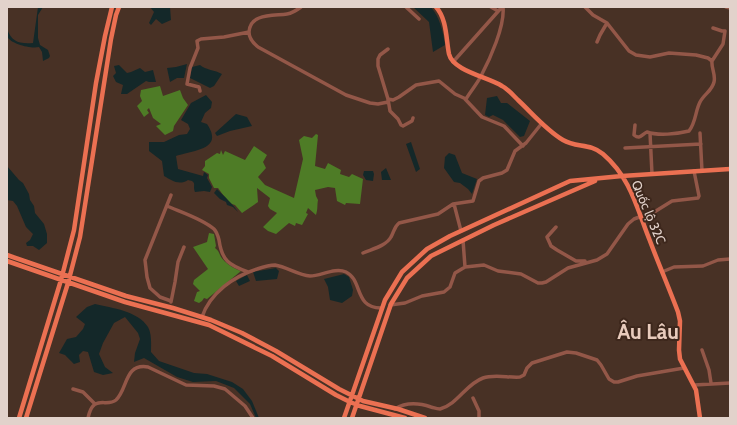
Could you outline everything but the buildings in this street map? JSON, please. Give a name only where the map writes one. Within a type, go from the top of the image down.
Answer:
[{"type":"main road","points":[[19,418],[63,274],[74,230],[96,83],[112,7]]},
{"type":"main road","points":[[26,418],[70,276],[80,237],[114,21],[119,7]]},
{"type":"main road","points":[[436,7],[440,11],[444,22],[450,59],[453,62]]},
{"type":"main road","name":"Quốc lộ 32C","points":[[453,62],[462,68],[506,88],[542,123],[564,141],[596,149],[608,159],[622,176],[632,191],[649,240],[680,317],[679,354],[698,397],[700,418]]},
{"type":"main road","points":[[96,83],[103,86]]},
{"type":"main road","points":[[344,418],[384,300],[402,272],[427,249],[461,231],[570,181],[730,169]]},
{"type":"main road","points":[[352,418],[390,305],[407,278],[431,256],[598,179]]},
{"type":"main road","points":[[7,255],[126,296],[202,317],[242,333],[276,351],[339,389],[358,398],[425,418]]},
{"type":"main road","points":[[7,261],[125,302],[209,325],[272,356],[336,395],[356,405],[405,418]]},
{"type":"street","points":[[301,7],[290,14],[271,15],[257,19],[251,25],[249,32],[250,38],[254,44],[341,93],[366,102],[378,104],[388,102],[388,99]]},
{"type":"street","points":[[406,7],[419,19]]},
{"type":"street","points":[[491,7],[498,11]]},
{"type":"street","points":[[453,62],[503,7],[504,13],[500,31],[481,77],[471,93],[465,99]]},
{"type":"street","points":[[585,7],[593,15],[607,23],[629,51],[636,55],[650,57],[669,53],[696,56],[712,60]]},
{"type":"street","points":[[726,7],[730,8]]},
{"type":"street","points":[[598,42],[607,23]]},
{"type":"street","points":[[635,125],[633,132],[637,138],[647,132],[689,131],[694,124],[700,102],[713,87],[715,80],[712,60],[723,44],[725,31],[722,32],[713,28]]},
{"type":"street","points":[[200,91],[199,87],[187,84],[190,68],[198,48],[197,41],[201,39],[224,37],[249,32]]},
{"type":"street","points":[[388,49],[380,55],[378,63],[390,111],[398,119],[401,125]]},
{"type":"street","points":[[388,99],[393,100],[418,84],[439,81],[455,94],[465,99],[482,117],[504,126],[523,146]]},
{"type":"street","points":[[396,128],[412,121],[414,118]]},
{"type":"street","points":[[364,253],[387,242],[399,223],[438,214],[454,204],[473,201],[479,181],[483,178],[506,171],[515,151],[523,146],[542,123]]},
{"type":"street","points":[[650,133],[652,174]]},
{"type":"street","points":[[700,133],[702,171]]},
{"type":"street","points":[[625,148],[701,144]]},
{"type":"street","points":[[390,305],[405,303],[422,296],[444,292],[450,287],[455,272],[465,267],[484,265],[498,271],[521,274],[538,283],[542,283],[568,268],[597,260],[605,256],[628,224],[634,219],[642,218],[672,201],[698,198],[699,196],[694,172]]},
{"type":"street","points":[[171,195],[145,260],[150,288],[160,297],[172,301]]},
{"type":"street","points":[[454,204],[461,231]]},
{"type":"street","points":[[167,206],[213,228],[217,233],[222,253],[226,260],[232,265],[248,272]]},
{"type":"street","points":[[556,227],[548,237],[551,246],[576,261],[589,262]]},
{"type":"street","points":[[463,240],[465,267]]},
{"type":"street","points":[[170,307],[178,262],[184,247]]},
{"type":"street","points":[[662,272],[674,267],[703,266],[718,260],[730,259]]},
{"type":"street","points":[[202,317],[210,300],[228,283],[248,272],[271,265],[306,276],[343,271],[352,277],[364,301],[373,307],[382,308]]},
{"type":"street","points":[[702,350],[709,370],[711,383]]},
{"type":"street","points":[[395,409],[409,404],[424,405],[438,409],[445,407],[453,403],[481,379],[487,377],[520,377],[524,375],[527,368],[532,363],[567,352],[576,353],[597,360],[609,379],[614,382],[637,376],[684,368]]},
{"type":"street","points":[[88,418],[92,407],[95,404],[100,402],[111,403],[118,397],[131,372],[138,367],[146,366],[186,385],[214,386],[225,389],[244,406],[253,418]]},
{"type":"street","points":[[694,385],[730,383]]},
{"type":"street","points":[[73,389],[83,392],[95,404]]},
{"type":"street","points":[[473,398],[477,403],[479,418]]},
{"type":"green space","points":[[160,86],[163,96],[180,90],[188,105],[174,126],[173,131],[165,135],[156,126],[161,124],[153,118],[149,108],[147,110],[149,113],[144,117],[137,106],[142,101],[140,96],[141,90]]},
{"type":"green space","points":[[316,134],[318,135],[315,166],[325,169],[328,163],[341,170],[340,174],[349,177],[352,174],[363,179],[360,204],[346,203],[345,205],[337,201],[335,188],[328,187],[315,190],[318,200],[316,215],[308,208],[306,213],[308,214],[302,225],[296,223],[295,226],[289,223],[276,234],[263,227],[277,213],[268,206],[270,198],[257,188],[258,202],[242,213],[235,205],[229,203],[218,188],[214,188],[209,178],[209,174],[202,170],[205,166],[205,161],[217,153],[220,154],[221,150],[223,155],[225,151],[245,160],[254,146],[267,155],[263,162],[266,168],[258,177],[265,185],[294,198],[303,159],[299,140],[304,136],[312,138]]},
{"type":"green space","points":[[209,233],[214,234],[215,248],[221,257],[230,266],[241,271],[207,299],[204,298],[199,303],[194,301],[197,292],[200,291],[193,284],[194,280],[208,269],[193,247],[207,242]]},
{"type":"water","points":[[38,7],[43,7],[38,15],[38,38],[40,45],[48,50],[50,56],[43,61],[42,52],[39,47],[16,44],[7,36],[7,29],[11,37],[17,41],[33,43]]},
{"type":"water","points":[[150,7],[170,7],[171,20],[162,24],[156,19],[151,25],[149,23],[154,12]]},
{"type":"water","points":[[413,7],[431,7],[441,25],[445,45],[433,52],[429,22]]},
{"type":"water","points":[[187,64],[184,78],[177,78],[170,82],[167,68]]},
{"type":"water","points":[[119,65],[127,73],[140,68],[145,72],[153,70],[156,82],[146,81],[127,94],[121,94],[123,85],[116,82],[113,76],[116,73],[114,66]]},
{"type":"water","points":[[200,65],[222,74],[214,86],[210,88],[190,78],[192,67]]},
{"type":"water","points":[[206,95],[212,102],[211,108],[205,113],[201,122],[207,124],[212,134],[211,141],[199,150],[176,156],[178,169],[203,176],[204,172],[208,175],[207,178],[212,187],[210,192],[195,192],[193,182],[188,180],[185,182],[172,181],[164,176],[162,161],[149,151],[149,142],[164,142],[179,135],[187,134],[190,129],[188,124],[181,120],[191,103]]},
{"type":"water","points":[[497,96],[501,103],[507,103],[530,121],[524,136],[520,137],[503,120],[493,115],[489,117],[485,115],[487,98]]},
{"type":"water","points":[[236,114],[247,117],[252,126],[230,131],[217,136],[215,133]]},
{"type":"water","points":[[411,142],[420,169],[416,172],[406,144]]},
{"type":"water","points":[[449,153],[455,155],[462,173],[477,179],[472,194],[460,183],[454,182],[444,168],[445,157]]},
{"type":"water","points":[[7,166],[23,183],[34,206],[35,213],[44,224],[47,234],[47,243],[39,250],[33,246],[27,246],[26,243],[30,240],[33,234],[26,227],[17,206],[13,201],[7,200]]},
{"type":"water","points":[[386,168],[391,180],[382,180],[381,172]]},
{"type":"water","points":[[364,171],[373,171],[373,181],[366,180],[363,175]]},
{"type":"water","points":[[217,189],[238,212],[233,207],[227,205],[226,202],[214,193]]},
{"type":"water","points":[[276,268],[279,271],[277,279],[256,281],[253,272]]},
{"type":"water","points":[[344,274],[349,277],[353,290],[352,296],[342,303],[330,300],[328,287],[324,279]]},
{"type":"water","points":[[247,275],[250,281],[239,286],[236,281]]},
{"type":"water","points":[[95,304],[124,311],[138,317],[144,322],[150,333],[151,352],[159,361],[194,373],[207,374],[232,382],[243,389],[252,401],[259,418],[256,418],[250,404],[234,388],[216,381],[193,382],[177,377],[144,358],[134,362],[135,353],[140,339],[138,333],[125,317],[114,323],[99,354],[105,367],[113,373],[103,375],[94,372],[88,352],[83,351],[79,355],[80,362],[74,364],[65,355],[59,353],[67,339],[76,337],[83,329],[85,324],[76,317],[87,307]]},
{"type":"district","name":"Âu Lâu","points":[[648,331]]}]
